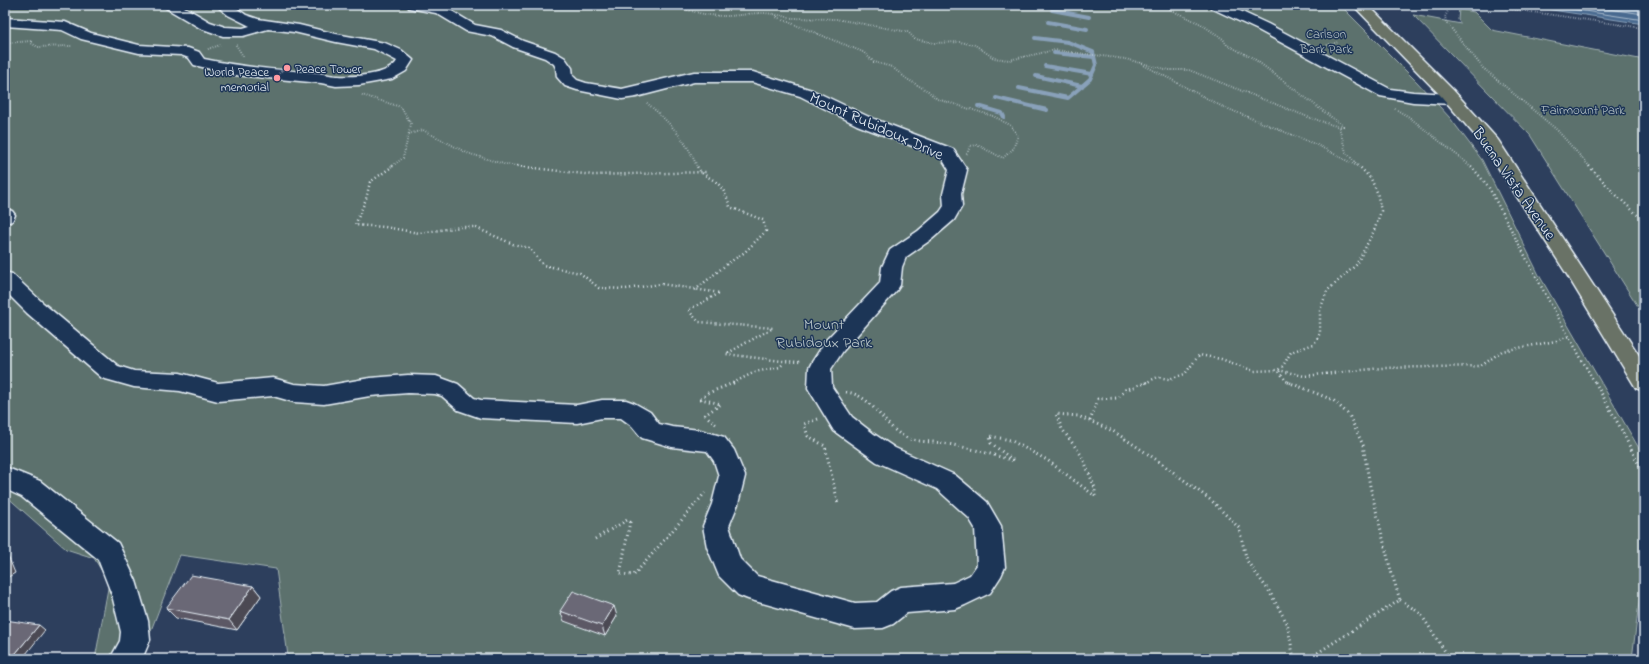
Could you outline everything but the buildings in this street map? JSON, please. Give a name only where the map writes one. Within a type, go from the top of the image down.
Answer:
[{"type":"main road","name":"Buena Vista Avenue","points":[[1360,5],[1452,99],[1492,144],[1576,273],[1644,382]]},
{"type":"street","points":[[171,5],[214,29],[224,32],[244,32],[264,25]]},
{"type":"street","points":[[5,22],[65,26],[86,36],[139,49],[183,51],[194,55],[199,62],[235,70],[321,78],[336,81],[359,80],[386,76],[401,68],[405,60],[383,46],[337,38],[294,28],[264,25],[242,19],[222,5]]},
{"type":"street","name":"Mount Rubidoux Drive","points":[[414,5],[440,10],[471,28],[496,33],[518,44],[550,55],[560,61],[564,68],[565,77],[571,83],[583,87],[622,94],[636,92],[676,80],[694,77],[753,77],[806,93],[863,121],[947,153],[958,170],[952,194],[954,206],[947,216],[925,235],[897,254],[892,267],[890,285],[835,344],[820,368],[820,372]]},
{"type":"street","points":[[1216,5],[1263,27],[1386,93],[1413,97],[1452,99]]},
{"type":"street","points":[[5,279],[35,308],[110,372],[134,379],[180,382],[218,392],[273,387],[294,393],[324,395],[370,387],[408,384],[436,385],[450,390],[466,404],[481,409],[577,414],[602,409],[626,409],[641,419],[651,431],[672,437],[700,440],[715,444],[725,457],[732,476],[725,504],[716,526],[721,548],[729,566],[748,586],[854,616],[883,615],[901,600],[955,596],[980,584],[991,566],[988,526],[978,510],[946,482],[886,455],[843,424],[820,388],[820,372]]},
{"type":"street","points":[[5,477],[31,489],[108,551],[115,562],[124,586],[136,630],[135,640],[131,651],[125,659]]},
{"type":"path","points":[[676,5],[688,11],[707,12],[724,16],[766,12],[792,18],[836,19],[908,32],[915,39],[934,42],[960,42],[975,45],[994,58],[1009,60],[1055,50],[1136,62],[1169,70],[1189,70],[1308,117],[1339,127]]},
{"type":"path","points":[[1166,5],[1171,10],[1201,24],[1223,39],[1227,45],[1253,58],[1343,126],[1339,127]]},
{"type":"path","points":[[1449,5],[1450,7],[1445,17],[1446,22],[1483,68],[1557,130],[1614,193],[1644,221]]},
{"type":"path","points":[[1483,5],[1644,28]]},
{"type":"path","points":[[778,15],[776,17],[863,52],[874,62],[892,67],[907,79],[928,91],[937,99],[993,116],[1010,125],[1018,136],[1015,146],[1010,154],[1003,158],[977,145],[970,146],[964,160]]},
{"type":"path","points":[[5,43],[32,41],[32,43],[38,47],[85,47],[108,42]]},
{"type":"path","points":[[1331,49],[1324,46],[1338,42]]},
{"type":"path","points":[[230,44],[236,44]]},
{"type":"path","points":[[194,55],[204,54],[209,47],[225,45]]},
{"type":"path","points":[[1136,62],[1220,106],[1317,145],[1360,168]]},
{"type":"path","points":[[636,92],[672,125],[692,155],[697,169],[700,173],[718,182],[728,196],[730,206],[763,220],[766,231],[745,252],[727,264],[695,290]]},
{"type":"path","points":[[359,94],[401,107],[411,124],[403,158],[370,182],[366,199],[355,225],[385,227],[419,233],[461,227],[474,227],[513,244],[529,248],[543,265],[580,273],[599,288],[626,288],[661,284],[720,294],[688,310],[700,322],[773,328],[726,354],[743,355],[784,362],[803,362],[820,372]]},
{"type":"path","points":[[1392,107],[1409,117],[1452,149],[1472,166],[1484,181],[1620,427],[1644,475]]},
{"type":"path","points":[[1278,370],[1283,366],[1291,352],[1314,344],[1320,333],[1320,310],[1327,291],[1356,265],[1374,231],[1381,211],[1377,192],[1371,179],[1346,152],[1339,127]]},
{"type":"path","points":[[409,134],[423,130],[467,153],[504,164],[524,167],[593,175],[708,172]]},
{"type":"path","points":[[1090,421],[1098,399],[1118,398],[1125,390],[1158,377],[1169,379],[1185,374],[1199,355],[1221,359],[1254,371],[1278,370],[1304,376],[1382,368],[1481,366],[1502,351],[1569,336]]},
{"type":"path","points":[[708,442],[726,431],[708,419],[705,415],[721,404],[701,400],[708,393],[743,379],[755,372],[780,367],[784,362]]},
{"type":"path","points":[[1278,370],[1286,381],[1333,400],[1349,415],[1363,445],[1370,486],[1391,571],[1400,600],[1420,613],[1450,659]]},
{"type":"path","points":[[838,503],[825,446],[808,436],[804,424],[830,403],[850,392],[867,400],[882,419],[904,437],[989,452],[1014,461],[991,443],[990,436],[1010,440],[1047,460],[1095,496],[1095,488],[1082,456],[1062,429],[1056,414],[1078,416],[1113,431],[1157,460],[1212,502],[1239,528],[1247,561],[1269,591],[1288,623],[1294,659]]},
{"type":"path","points":[[595,539],[627,520],[630,522],[620,574],[634,575],[707,490]]},
{"type":"path","points":[[1308,659],[1400,600]]},
{"type":"green space","name":"Mount Rubidoux Park","points":[[5,5],[1340,5],[1417,82],[1450,118],[1482,160],[1539,275],[1644,457],[1644,562],[1632,659],[296,659],[288,656],[276,569],[180,555],[140,659],[95,659],[109,583],[94,558],[66,549],[5,495]]},
{"type":"green space","name":"Fairmount Park","points":[[1459,9],[1474,12],[1492,30],[1644,60],[1644,316],[1530,135],[1413,15],[1461,24],[1458,20]]},
{"type":"water","points":[[1519,5],[1644,5],[1644,24]]},
{"type":"waterway","points":[[1087,5],[1092,6]]},
{"type":"waterway","points":[[1052,10],[1089,17]]},
{"type":"waterway","points":[[1048,22],[1087,29]]},
{"type":"waterway","points":[[1035,38],[1068,42],[1093,52],[1096,65],[1090,79],[1082,86]]},
{"type":"waterway","points":[[1054,53],[1094,57]]},
{"type":"waterway","points":[[1045,66],[1092,74]]},
{"type":"waterway","points":[[1036,76],[1082,86]]},
{"type":"waterway","points":[[1019,88],[1068,98],[1082,86]]},
{"type":"waterway","points":[[996,98],[1047,110]]},
{"type":"waterway","points":[[978,106],[1002,113],[1004,117]]},
{"type":"place","name":"Peace Tower","points":[[287,68]]},
{"type":"place","name":"World Peace memorial","points":[[277,78]]},
{"type":"park label","name":"Carlson Bark Park","points":[[1326,40]]}]
